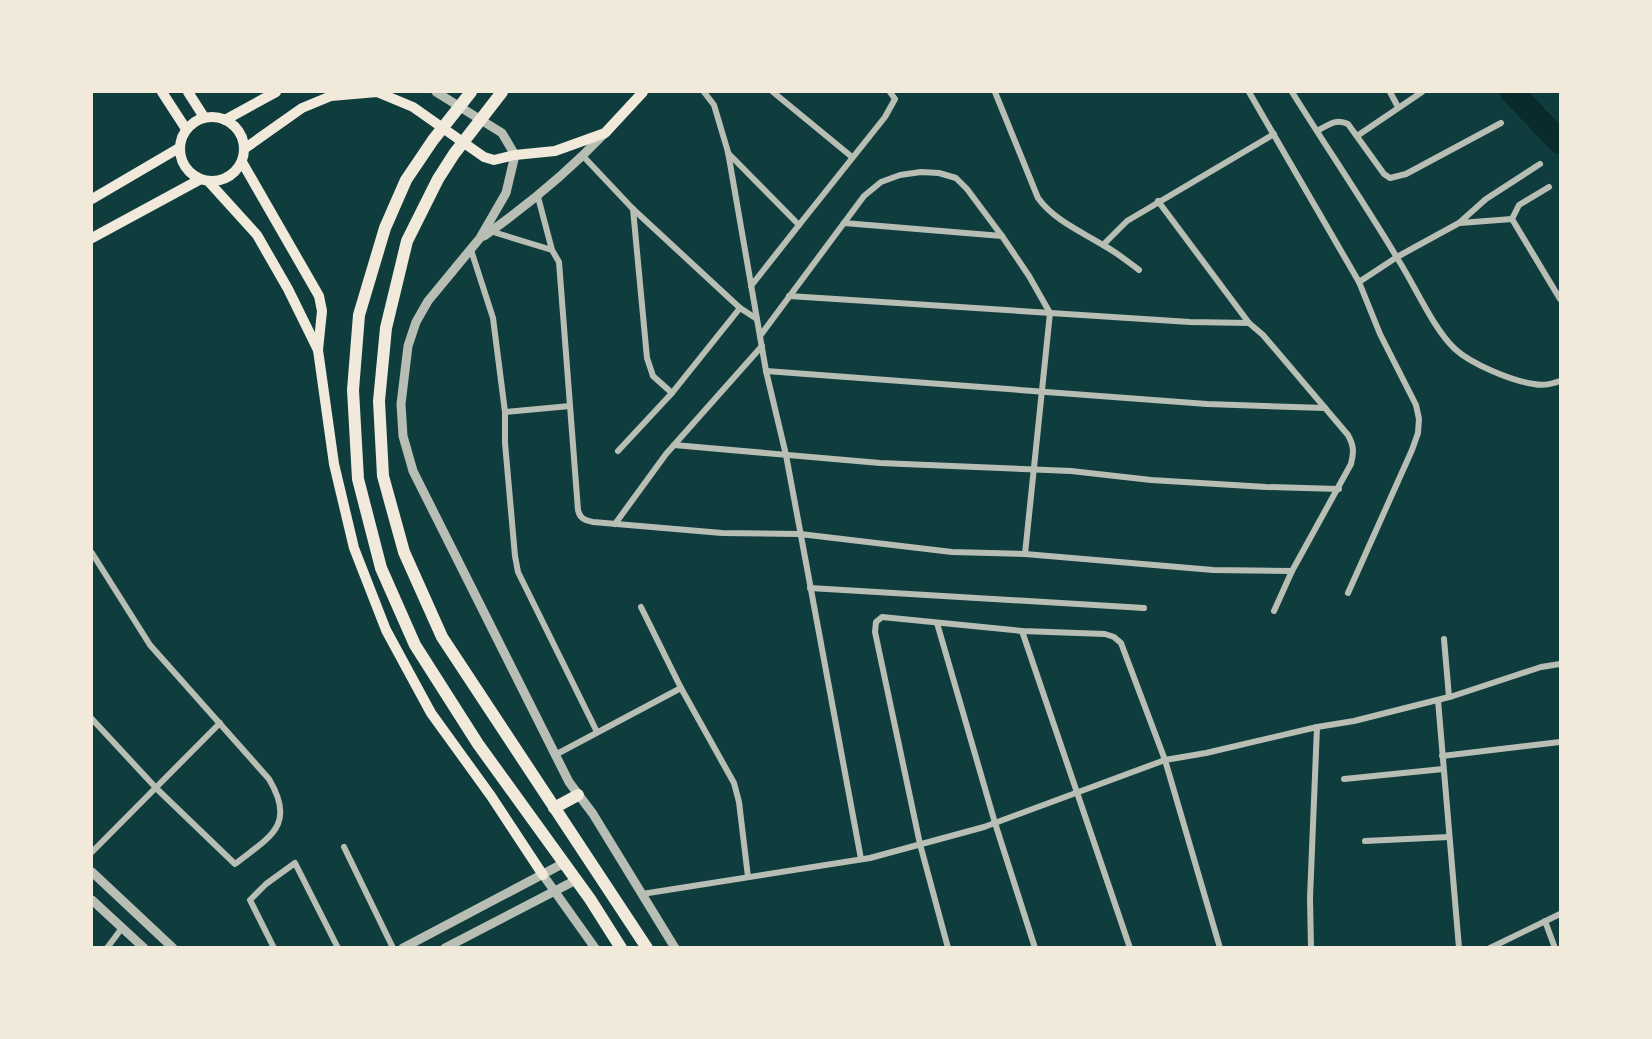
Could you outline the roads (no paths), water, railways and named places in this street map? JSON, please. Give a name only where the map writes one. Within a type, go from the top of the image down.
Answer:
[{"type":"highway","points":[[471,92],[433,140],[406,180],[385,228],[359,315],[353,390],[358,479],[381,568],[415,645],[478,744],[576,880],[621,948]]},
{"type":"highway","points":[[502,92],[454,154],[438,179],[407,242],[386,328],[379,401],[383,476],[404,552],[442,637],[647,948]]},
{"type":"highway","points":[[554,807],[578,795]]},
{"type":"main road","points":[[162,92],[186,129]]},
{"type":"main road","points":[[188,92],[204,117]]},
{"type":"main road","points":[[225,120],[276,92]]},
{"type":"main road","points":[[244,149],[302,108],[331,96],[377,92],[414,107],[484,158],[494,160],[515,155],[555,151],[605,134],[643,92]]},
{"type":"main road","points":[[92,238],[204,181],[222,180],[234,173],[242,162],[244,149],[242,137],[235,126],[225,120],[204,117],[186,129],[179,148],[181,161],[188,172],[204,181],[257,235],[288,289],[318,350]]},
{"type":"main road","points":[[92,199],[179,148]]},
{"type":"main road","points":[[242,162],[319,296],[322,311],[318,350],[334,464],[354,548],[386,630],[431,713],[491,796],[543,875]]},
{"type":"street","points":[[436,92],[502,133],[515,155],[506,193],[480,238],[428,301],[416,322],[408,346],[401,405],[403,436],[413,471],[569,782],[593,814],[675,948]]},
{"type":"street","points":[[704,92],[714,105],[728,152],[766,371],[786,455],[861,859]]},
{"type":"street","points":[[773,92],[852,157]]},
{"type":"street","points":[[751,286],[892,106],[895,99],[890,92]]},
{"type":"street","points":[[995,92],[1038,198],[1045,208],[1139,270]]},
{"type":"street","points":[[1250,92],[1359,282],[1369,309],[1408,388],[1419,419],[1418,433],[1412,450],[1348,593]]},
{"type":"street","points":[[1292,92],[1397,257],[1439,329],[1455,349],[1474,362],[1515,379],[1535,385],[1553,384],[1560,381]]},
{"type":"street","points":[[1390,92],[1398,107]]},
{"type":"street","points":[[1357,136],[1422,92]]},
{"type":"street","points":[[1317,131],[1335,122],[1342,121],[1348,124],[1384,174],[1390,178],[1397,178],[1501,123]]},
{"type":"street","points":[[480,238],[538,197],[605,134]]},
{"type":"street","points":[[1104,245],[1127,221],[1274,134]]},
{"type":"street","points":[[728,152],[799,225]]},
{"type":"street","points":[[583,156],[633,209],[740,308],[757,319]]},
{"type":"street","points":[[1359,282],[1397,257],[1459,223],[1486,200],[1540,164]]},
{"type":"street","points":[[760,336],[864,196],[881,183],[900,175],[921,172],[939,173],[956,178],[1002,236],[1050,313],[1025,554]]},
{"type":"street","points":[[1512,219],[1519,205],[1549,187]]},
{"type":"street","points":[[538,197],[552,250],[559,262],[579,516],[584,520],[722,533],[800,534],[952,552],[1025,554],[1213,570],[1292,571]]},
{"type":"street","points":[[1158,201],[1249,323],[1263,335],[1348,435],[1354,451],[1351,464],[1339,489],[1292,571],[1274,611]]},
{"type":"street","points":[[633,209],[647,358],[653,376],[672,393]]},
{"type":"street","points":[[1459,223],[1512,219]]},
{"type":"street","points":[[1512,219],[1560,299]]},
{"type":"street","points":[[844,223],[1002,236]]},
{"type":"street","points":[[490,231],[552,250]]},
{"type":"street","points":[[471,249],[494,318],[505,412],[504,443],[518,572],[597,732]]},
{"type":"street","points":[[789,296],[1190,322],[1249,323]]},
{"type":"street","points":[[618,452],[672,393],[740,308]]},
{"type":"street","points":[[615,524],[674,445],[762,346]]},
{"type":"street","points":[[766,371],[1207,404],[1325,408]]},
{"type":"street","points":[[505,412],[570,405]]},
{"type":"street","points":[[674,445],[887,463],[1071,471],[1151,480],[1339,489]]},
{"type":"street","points":[[92,553],[150,645],[269,778],[278,793],[281,820],[274,833],[235,864],[157,789],[92,719]]},
{"type":"street","points":[[810,588],[1144,608]]},
{"type":"street","points":[[641,607],[681,688],[735,783],[748,877]]},
{"type":"street","points":[[948,948],[920,844],[875,632],[876,622],[882,617],[1022,631],[1105,634],[1121,643],[1165,760],[1220,948]]},
{"type":"street","points":[[937,623],[995,823],[1035,948]]},
{"type":"street","points":[[1022,631],[1131,948]]},
{"type":"street","points":[[1444,639],[1449,697]]},
{"type":"street","points":[[642,894],[861,859],[995,823],[1165,760],[1354,721],[1449,697],[1560,664]]},
{"type":"street","points":[[555,754],[681,688]]},
{"type":"street","points":[[1438,700],[1459,948]]},
{"type":"street","points":[[92,852],[220,723]]},
{"type":"street","points":[[1311,948],[1310,898],[1317,727]]},
{"type":"street","points":[[1442,756],[1560,742]]},
{"type":"street","points":[[1344,779],[1443,769]]},
{"type":"street","points":[[1365,841],[1449,837]]},
{"type":"street","points":[[344,847],[393,948]]},
{"type":"street","points":[[274,948],[250,900],[266,884],[295,863],[338,948]]},
{"type":"street","points":[[403,948],[564,863]]},
{"type":"street","points":[[92,872],[173,948]]},
{"type":"street","points":[[543,875],[595,948]]},
{"type":"street","points":[[445,948],[457,945],[576,880]]},
{"type":"street","points":[[92,900],[144,948]]},
{"type":"street","points":[[1490,948],[1560,914]]},
{"type":"street","points":[[1545,921],[1555,948]]},
{"type":"street","points":[[107,948],[122,928]]},
{"type":"waterway","points":[[1512,92],[1560,142]]}]
